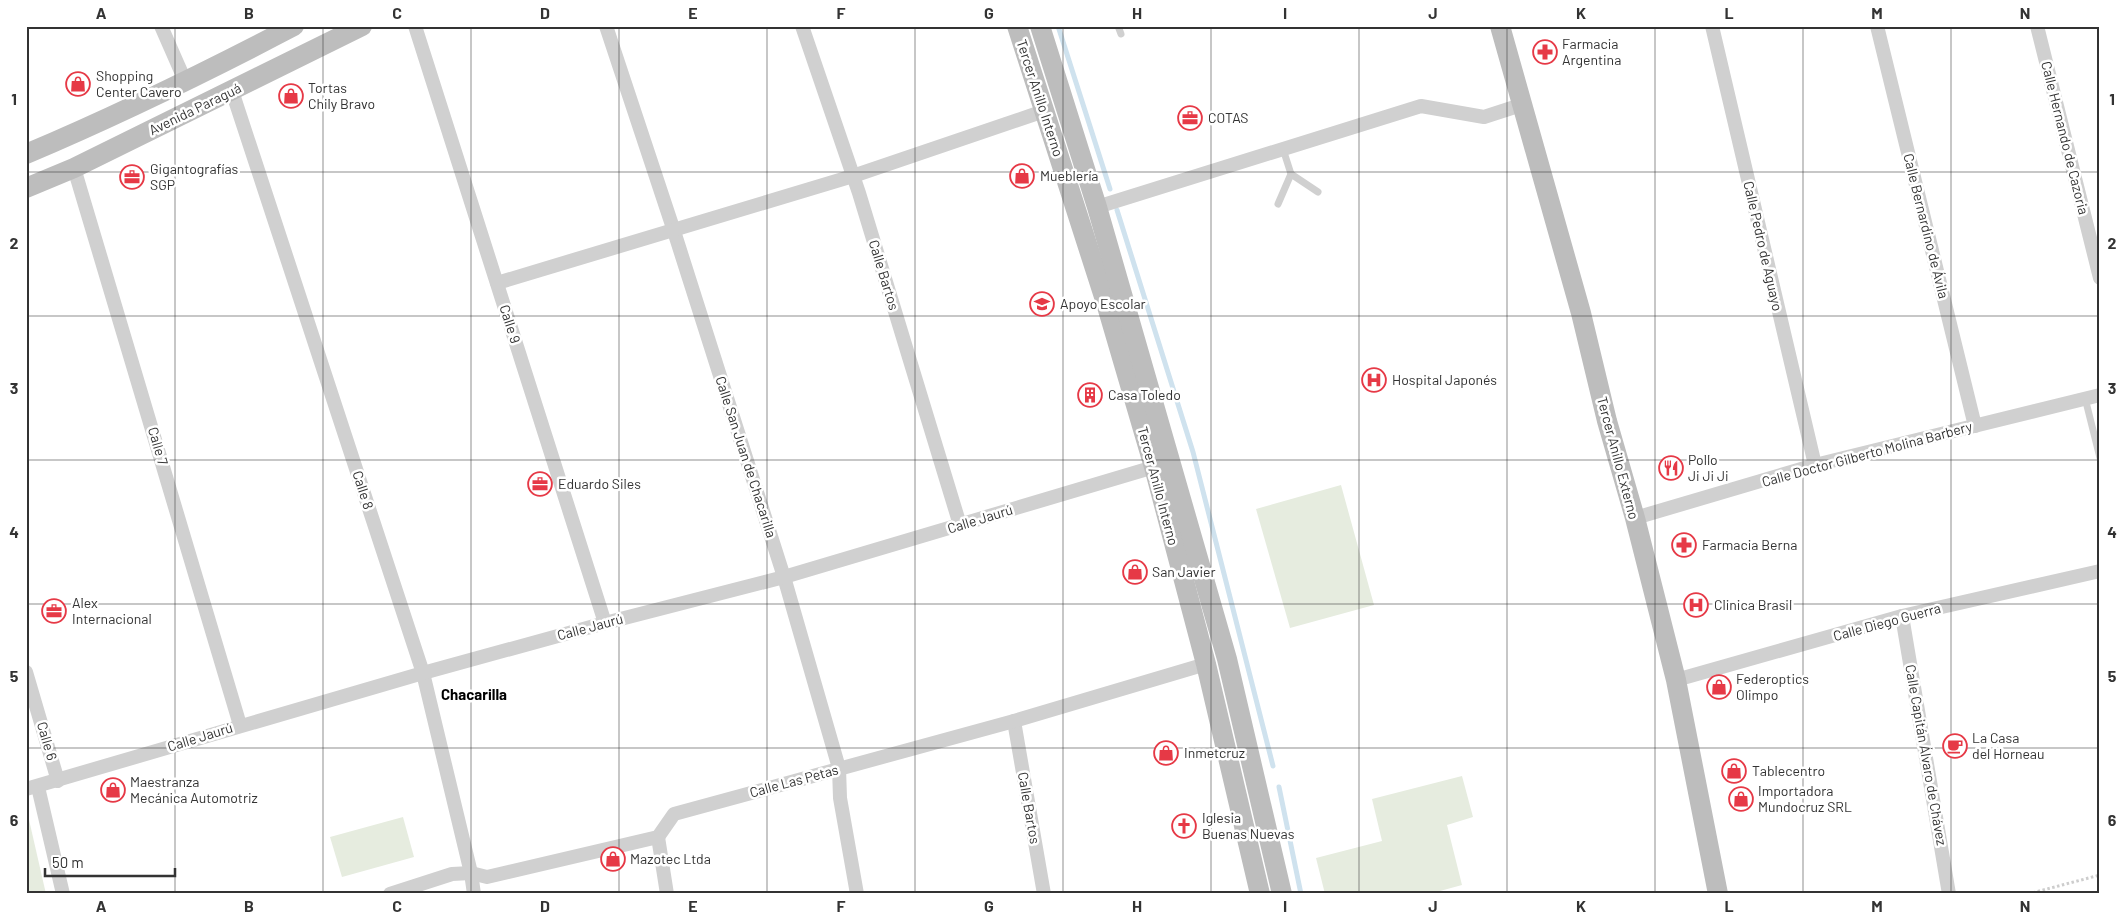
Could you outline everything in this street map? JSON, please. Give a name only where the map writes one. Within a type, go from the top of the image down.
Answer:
[{"type":"main road","name":"Avenida Paraguá","points":[[26,154],[91,127],[186,82],[294,26]]},
{"type":"main road","name":"Avenida Paraguá","points":[[26,188],[74,168],[362,26]]},
{"type":"main road","name":"Tercer Anillo Interno","points":[[1018,26],[1106,304],[1154,467],[1206,664],[1260,894]]},
{"type":"main road","points":[[1018,26],[1039,65],[1078,190],[1084,198],[1098,207],[1092,219],[1091,235],[1137,381],[1147,428],[1148,448]]},
{"type":"main road","name":"Tercer Anillo Interno","points":[[1040,26],[1098,207],[1227,659],[1274,853],[1282,894]]},
{"type":"main road","name":"Tercer Anillo Externo","points":[[1500,26],[1581,313],[1607,421],[1635,518],[1676,680],[1718,894]]},
{"type":"main road","points":[[1155,408],[1159,458],[1210,643],[1206,664],[1219,680],[1247,796],[1256,821],[1274,853]]},
{"type":"main road","points":[[1240,812],[1248,823],[1253,835],[1266,894]]},
{"type":"street","points":[[161,26],[186,82]]},
{"type":"street","name":"Calle 9","points":[[415,26],[605,623]]},
{"type":"street","name":"Calle San Juan de Chacarilla","points":[[606,26],[674,228],[784,577],[839,768],[840,798],[857,894]]},
{"type":"street","name":"Calle Bartos","points":[[802,26],[853,176],[960,525]]},
{"type":"street","name":"Calle Pedro de Aguayo","points":[[1712,26],[1815,465]]},
{"type":"street","name":"Calle Bernardino de Ávila","points":[[1877,26],[1975,426]]},
{"type":"street","name":"Calle Hernando de Cazoria","points":[[2037,26],[2100,278]]},
{"type":"street","name":"Calle 8","points":[[232,91],[423,673],[471,873],[474,894]]},
{"type":"street","points":[[1098,207],[1421,106],[1484,117],[1521,105]]},
{"type":"street","points":[[497,283],[674,228],[853,176],[1044,111]]},
{"type":"street","name":"Calle 7","points":[[74,168],[107,272],[240,725]]},
{"type":"street","name":"Calle Doctor Gilberto Molina Barbery","points":[[1635,518],[1815,465],[2100,395]]},
{"type":"street","name":"Calle Jaurú","points":[[32,788],[240,725],[423,673],[605,623],[784,577],[1154,467]]},
{"type":"street","name":"Calle Diego Guerra","points":[[1676,680],[1902,616],[2100,571]]},
{"type":"street","name":"Calle Capitán Álvaro de Chávez","points":[[1902,616],[1949,894]]},
{"type":"street","name":"Calle Las Petas","points":[[658,837],[674,814],[1014,721],[1206,664]]},
{"type":"street","name":"Calle 6","points":[[26,672],[58,781]]},
{"type":"street","name":"Calle Bartos","points":[[1014,721],[1044,894]]},
{"type":"street","points":[[32,788],[63,894]]},
{"type":"street","points":[[390,894],[452,874],[471,873],[487,877],[658,837],[666,894]]},
{"type":"lane","points":[[1283,149],[1291,174],[1318,192]]},
{"type":"lane","points":[[1278,204],[1291,174]]},
{"type":"lane","points":[[2085,398],[2100,458]]},
{"type":"path","points":[[2028,894],[2100,875]]},
{"type":"shaded area","points":[[1341,485],[1374,605],[1290,628],[1256,509]]},
{"type":"shaded area","points":[[1462,776],[1473,817],[1447,825],[1462,885],[1429,894],[1325,894],[1316,858],[1382,841],[1372,799]]},
{"type":"shaded area","points":[[27,811],[46,894],[26,894]]},
{"type":"shaded area","points":[[403,817],[414,857],[342,877],[330,837]]},
{"type":"waterway","points":[[1058,26],[1110,189]]},
{"type":"waterway","points":[[1117,210],[1193,452],[1273,766]]},
{"type":"waterway","points":[[1279,787],[1301,894]]},
{"type":"place","name":"Farmacia Argentina","points":[[1545,52]]},
{"type":"place","name":"Shopping Center Cavero","points":[[78,84]]},
{"type":"place","name":"Tortas Chily Bravo","points":[[291,96]]},
{"type":"place","name":"COTAS","points":[[1190,118]]},
{"type":"place","name":"Mueblería","points":[[1022,176]]},
{"type":"place","name":"Gigantografías SGP","points":[[132,177]]},
{"type":"place","name":"Apoyo Escolar","points":[[1042,304]]},
{"type":"place","name":"Hospital Japonés","points":[[1374,380]]},
{"type":"place","name":"Casa Toledo","points":[[1090,395]]},
{"type":"place","name":"Pollo Ji Ji Ji","points":[[1671,468]]},
{"type":"place","name":"Eduardo Siles","points":[[540,484]]},
{"type":"place","name":"Farmacia Berna","points":[[1684,545]]},
{"type":"place","name":"San Javier","points":[[1135,572]]},
{"type":"place","name":"Clinica Brasil","points":[[1696,605]]},
{"type":"place","name":"Alex Internacional","points":[[54,611]]},
{"type":"place","name":"Federoptics Olimpo","points":[[1719,687]]},
{"type":"place","name":"La Casa del Horneau","points":[[1955,746]]},
{"type":"place","name":"Inmetcruz","points":[[1166,753]]},
{"type":"place","name":"Tablecentro","points":[[1734,771]]},
{"type":"place","name":"Maestranza Mecánica Automotriz","points":[[113,790]]},
{"type":"place","name":"Importadora Mundocruz SRL","points":[[1741,799]]},
{"type":"place","name":"Iglesia Buenas Nuevas","points":[[1184,826]]},
{"type":"place","name":"Mazotec Ltda","points":[[613,859]]},
{"type":"district","name":"Chacarilla","points":[[474,695]]}]
